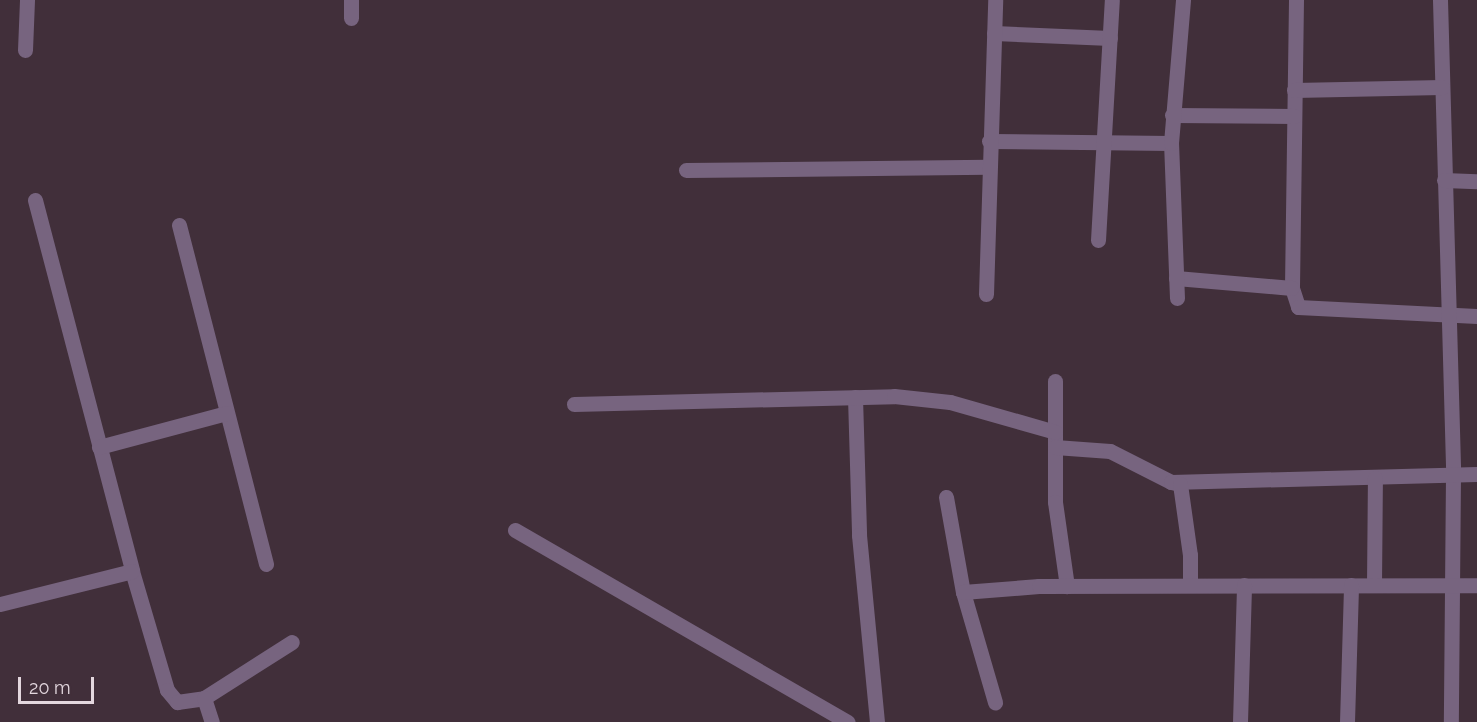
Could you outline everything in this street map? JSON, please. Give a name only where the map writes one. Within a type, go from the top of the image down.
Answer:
[{"type":"street","points":[[25,50],[27,0]]},
{"type":"street","points":[[351,0],[351,18]]},
{"type":"street","points":[[986,294],[988,167],[995,0]]},
{"type":"street","points":[[1098,240],[1112,0]]},
{"type":"street","points":[[1177,298],[1171,143],[1183,0]]},
{"type":"street","points":[[1296,0],[1292,288],[1298,307],[1308,311],[1477,316]]},
{"type":"street","points":[[1440,0],[1453,475],[1451,722]]},
{"type":"street","points":[[994,33],[1110,38]]},
{"type":"street","points":[[1294,90],[1442,87]]},
{"type":"street","points":[[1172,116],[1294,116]]},
{"type":"street","points":[[989,141],[1171,143]]},
{"type":"street","points":[[686,170],[988,167]]},
{"type":"street","points":[[1444,180],[1477,181]]},
{"type":"street","points":[[35,200],[132,572],[167,690],[177,702],[204,698],[292,642]]},
{"type":"street","points":[[179,225],[266,564]]},
{"type":"street","points":[[1176,278],[1292,288]]},
{"type":"street","points":[[1055,381],[1055,502],[1067,586]]},
{"type":"street","points":[[855,397],[859,535],[877,722]]},
{"type":"street","points":[[574,404],[855,397],[950,402],[1055,439],[1110,451],[1171,482],[1180,484],[1190,555],[1190,585]]},
{"type":"street","points":[[99,447],[227,413]]},
{"type":"street","points":[[1171,482],[1477,474]]},
{"type":"street","points":[[1374,585],[1375,478]]},
{"type":"street","points":[[946,497],[963,592],[995,702]]},
{"type":"street","points":[[514,530],[848,722]]},
{"type":"street","points":[[0,604],[132,572]]},
{"type":"street","points":[[1240,722],[1244,585]]},
{"type":"street","points":[[1347,722],[1351,585]]},
{"type":"street","points":[[963,592],[1067,586],[1477,585]]},
{"type":"street","points":[[204,698],[212,722]]}]
